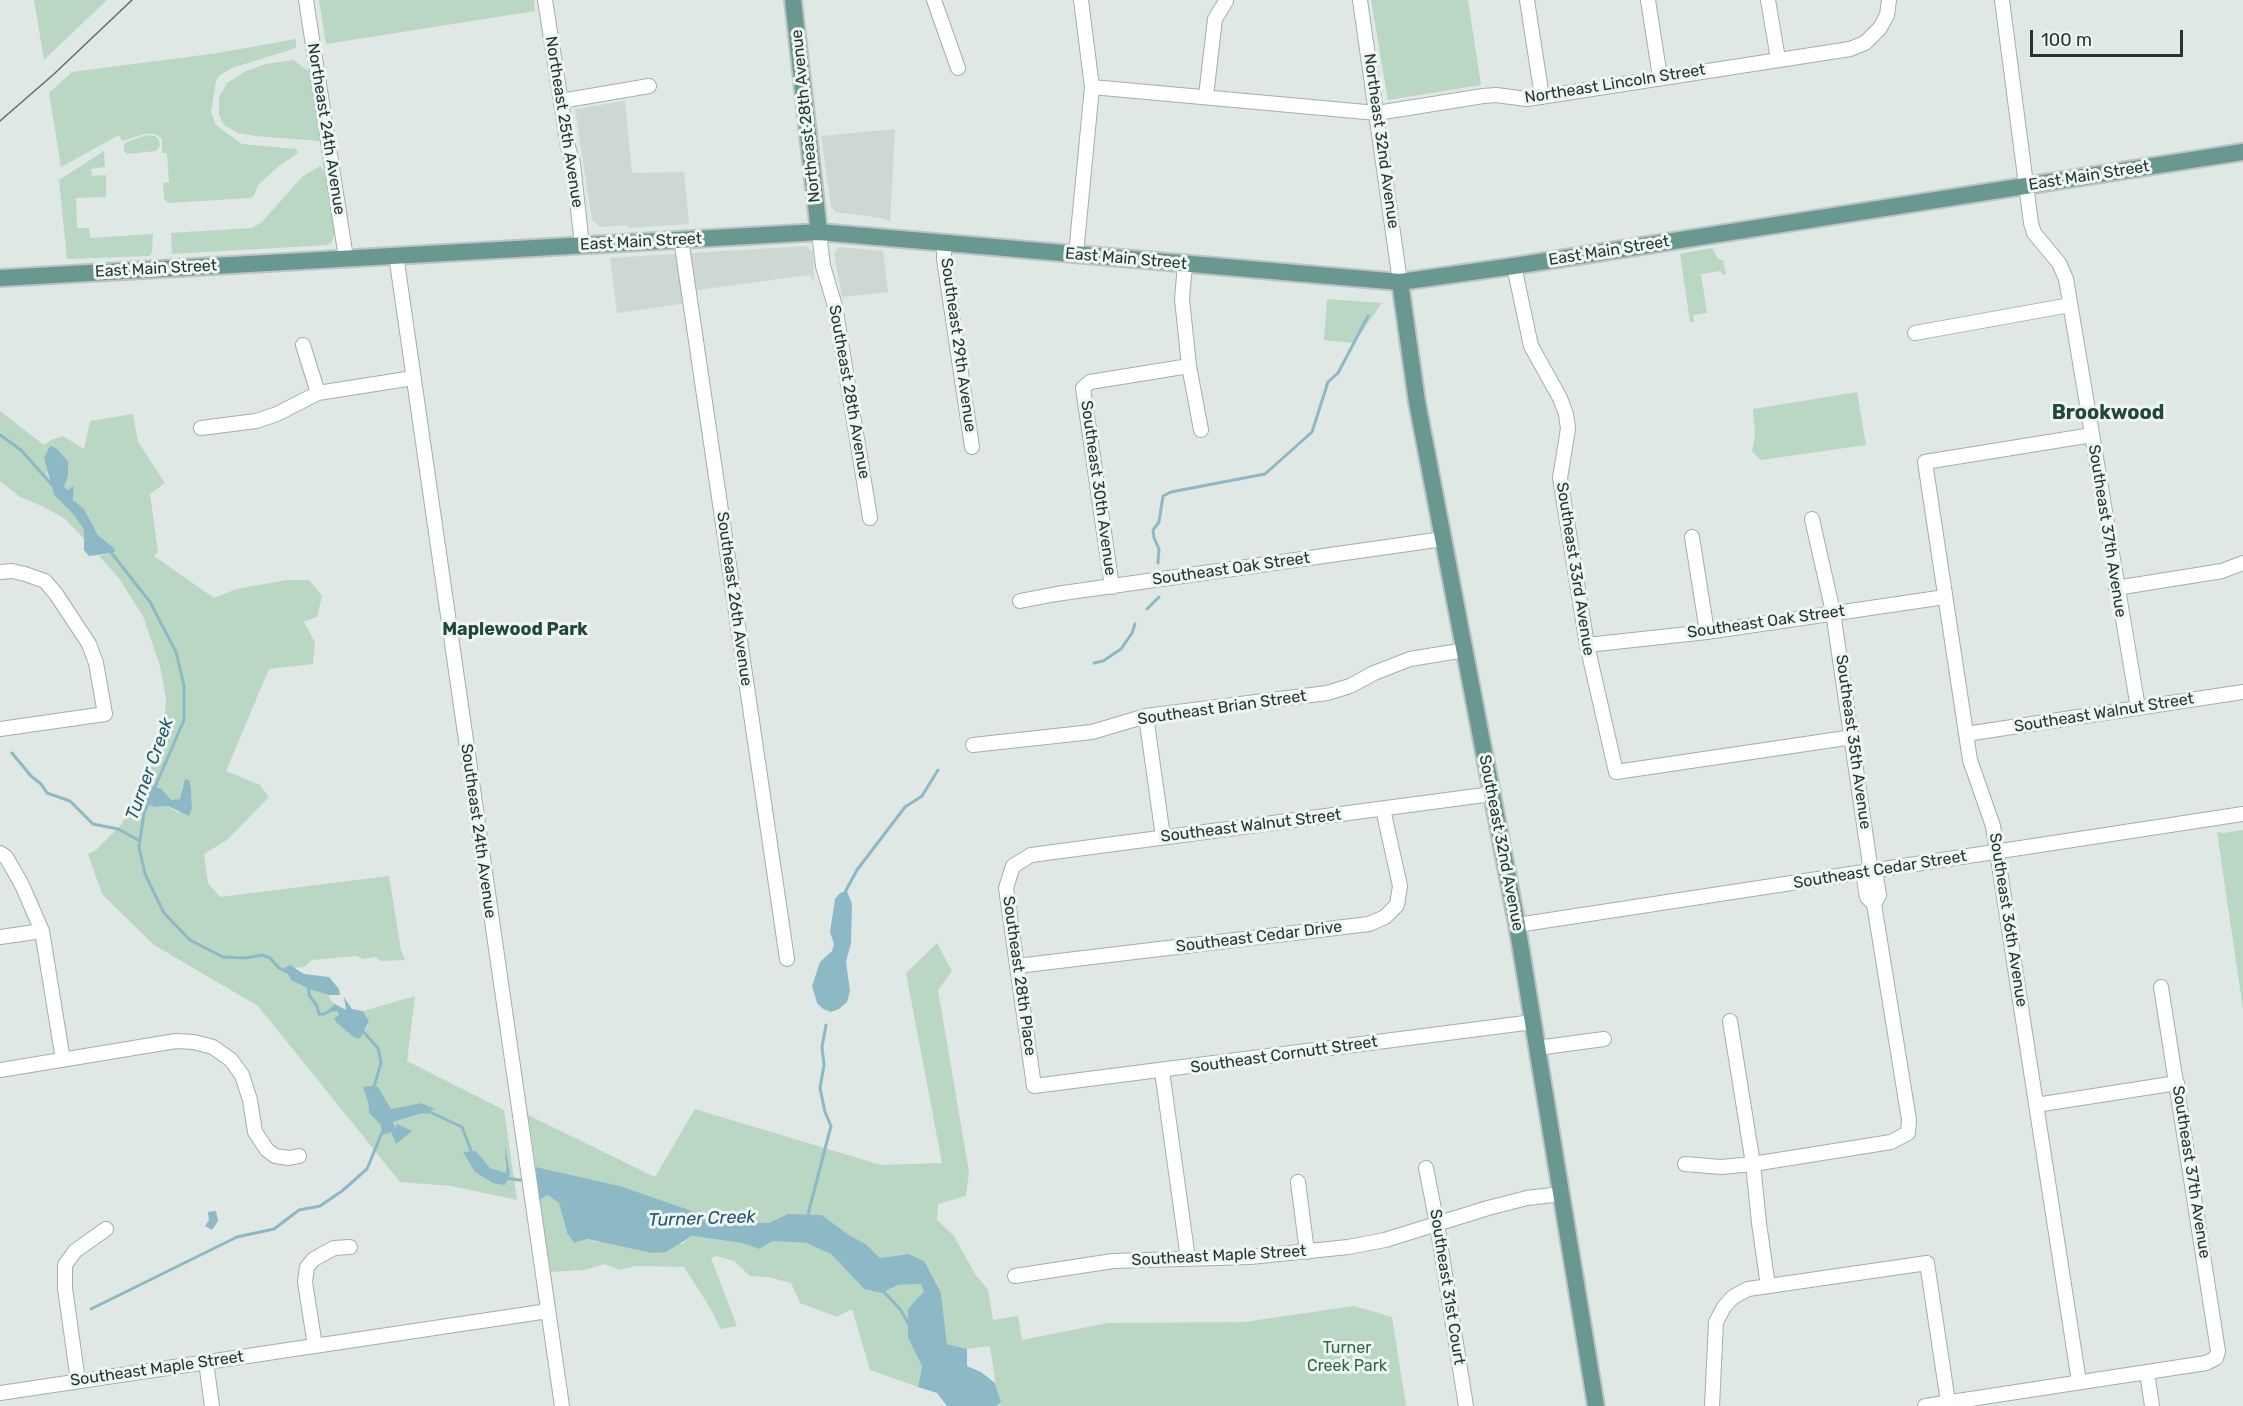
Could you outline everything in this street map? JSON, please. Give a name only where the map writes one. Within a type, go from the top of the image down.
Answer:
[{"type":"main road","name":"Northeast 28th Avenue","points":[[793,0],[819,232]]},
{"type":"main road","name":"East Main Street","points":[[0,279],[819,232],[1401,282],[2243,152]]},
{"type":"main road","name":"Southeast 32nd Avenue","points":[[1401,282],[1417,402],[1517,925],[1596,1406]]},
{"type":"street","name":"Northeast 24th Avenue","points":[[306,0],[346,258]]},
{"type":"street","name":"Northeast 25th Avenue","points":[[545,0],[568,147],[573,164],[582,245]]},
{"type":"street","points":[[934,0],[958,68]]},
{"type":"street","points":[[1076,254],[1092,87],[1081,0]]},
{"type":"street","name":"Northeast 32nd Avenue","points":[[1360,0],[1401,282]]},
{"type":"street","points":[[1527,0],[1542,97]]},
{"type":"street","points":[[1648,0],[1660,77]]},
{"type":"street","points":[[1768,0],[1778,59]]},
{"type":"street","name":"Northeast Lincoln Street","points":[[1092,87],[1377,113],[1483,96],[1496,95],[1527,99],[1850,49],[1865,43],[1880,28],[1887,15],[1888,0]]},
{"type":"street","name":"Southeast 37th Avenue","points":[[2002,0],[2025,186],[2034,233],[2063,269],[2138,708]]},
{"type":"street","points":[[1206,96],[1215,19],[1226,1]]},
{"type":"street","points":[[561,101],[650,86]]},
{"type":"street","name":"Southeast 28th Avenue","points":[[819,232],[824,272],[835,306],[870,518]]},
{"type":"street","name":"Southeast 26th Avenue","points":[[681,239],[787,959]]},
{"type":"street","name":"Southeast 29th Avenue","points":[[944,243],[944,259],[972,447]]},
{"type":"street","name":"Southeast 24th Avenue","points":[[396,255],[562,1406]]},
{"type":"street","points":[[1185,264],[1182,299],[1201,430]]},
{"type":"street","name":"Southeast 33rd Avenue","points":[[1514,266],[1531,346],[1556,390],[1566,414],[1568,429],[1560,478],[1587,645],[1616,772],[1853,737]]},
{"type":"street","points":[[1915,333],[2070,305]]},
{"type":"street","points":[[303,345],[318,393]]},
{"type":"street","name":"Southeast 30th Avenue","points":[[1112,586],[1083,388],[1090,382],[1190,366]]},
{"type":"street","points":[[201,428],[256,421],[277,414],[318,393],[413,378]]},
{"type":"street","name":"Southeast 36th Avenue","points":[[2079,1382],[1998,852],[1991,816],[1975,779],[1970,760],[1924,462],[2092,435]]},
{"type":"street","name":"Southeast 35th Avenue","points":[[1753,1164],[1891,1142],[1908,1133],[1909,1120],[1874,904],[1879,895],[1870,872],[1853,737],[1833,612],[1812,519]]},
{"type":"street","points":[[1692,537],[1707,632]]},
{"type":"street","name":"Southeast Oak Street","points":[[1020,601],[1443,539]]},
{"type":"street","points":[[2116,588],[2222,571],[2243,563]]},
{"type":"street","points":[[0,573],[12,571],[45,581],[56,594],[89,644],[96,663],[105,714],[0,729]]},
{"type":"street","name":"Southeast Oak Street","points":[[1587,645],[1707,632],[1945,597]]},
{"type":"street","name":"Southeast Brian Street","points":[[973,745],[1092,732],[1146,716],[1328,693],[1350,686],[1374,673],[1410,659],[1465,650]]},
{"type":"street","name":"Southeast Walnut Street","points":[[1966,734],[2243,692]]},
{"type":"street","points":[[1146,716],[1163,837]]},
{"type":"street","name":"Southeast Walnut Street","points":[[1013,866],[1031,855],[1492,794]]},
{"type":"street","name":"Southeast Cedar Drive","points":[[1017,966],[1369,924],[1385,917],[1397,905],[1400,886],[1383,809]]},
{"type":"street","name":"Southeast Cedar Street","points":[[1517,925],[2243,814]]},
{"type":"street","points":[[0,853],[6,857],[22,885],[42,931],[63,1060]]},
{"type":"street","name":"Southeast 28th Place","points":[[1013,866],[1006,888],[1034,1086]]},
{"type":"street","points":[[0,938],[42,931]]},
{"type":"street","name":"Southeast 37th Avenue","points":[[2147,1372],[2206,1364],[2216,1358],[2218,1351],[2161,987]]},
{"type":"street","points":[[1730,1021],[1753,1164],[1767,1286]]},
{"type":"street","name":"Southeast Cornutt Street","points":[[1034,1086],[1533,1022]]},
{"type":"street","points":[[1537,1048],[1604,1039]]},
{"type":"street","points":[[0,1070],[176,1041],[194,1042],[213,1047],[231,1060],[242,1076],[250,1100],[255,1132],[267,1150],[275,1156],[289,1158],[299,1156]]},
{"type":"street","points":[[1162,1071],[1188,1259]]},
{"type":"street","points":[[2036,1104],[2177,1083]]},
{"type":"street","points":[[1685,1164],[1720,1167],[1753,1164]]},
{"type":"street","name":"Southeast 31st Court","points":[[1426,1168],[1466,1406]]},
{"type":"street","points":[[1298,1182],[1307,1252]]},
{"type":"street","name":"Southeast Maple Street","points":[[1015,1276],[1113,1261],[1250,1257],[1348,1247],[1385,1240],[1498,1205],[1527,1198],[1561,1194]]},
{"type":"street","points":[[78,1381],[65,1288],[65,1265],[75,1251],[106,1229]]},
{"type":"street","points":[[315,1346],[305,1282],[308,1267],[314,1259],[333,1248],[350,1247]]},
{"type":"street","points":[[1712,1406],[1716,1322],[1724,1307],[1733,1298],[1748,1289],[1927,1263],[1948,1402]]},
{"type":"street","name":"Southeast Maple Street","points":[[0,1393],[548,1311]]},
{"type":"street","points":[[206,1362],[212,1406]]},
{"type":"street","points":[[1924,1406],[2147,1372],[2152,1406]]},
{"type":"shaded area","points":[[625,101],[632,173],[684,172],[689,224],[627,228],[629,225],[600,227],[592,220],[575,109]]},
{"type":"shaded area","points":[[895,129],[890,222],[882,218],[836,212],[831,207],[821,136]]},
{"type":"shaded area","points":[[806,246],[813,252],[814,282],[809,275],[698,290],[681,304],[617,313],[610,258]]},
{"type":"shaded area","points":[[839,247],[883,251],[888,292],[842,297],[834,253]]},
{"type":"green space","points":[[34,0],[107,0],[44,60]]},
{"type":"green space","points":[[319,0],[534,0],[535,11],[326,44]]},
{"type":"green space","points":[[1371,0],[1468,0],[1481,85],[1388,100]]},
{"type":"green space","points":[[296,39],[296,48],[232,68],[220,75],[216,81],[211,112],[216,125],[242,144],[296,149],[298,153],[258,185],[254,196],[168,203],[164,199],[163,183],[169,182],[167,153],[162,153],[162,139],[155,134],[145,134],[122,141],[119,135],[61,167],[49,93],[72,72],[218,53]]},
{"type":"green space","points":[[293,60],[312,76],[321,134],[320,141],[255,136],[238,133],[224,125],[219,115],[219,97],[227,83],[246,71],[266,64]]},
{"type":"green space","points":[[147,135],[155,136],[159,140],[160,146],[156,151],[127,154],[124,151],[124,144]]},
{"type":"green space","points":[[104,151],[105,167],[91,169],[92,176],[106,175],[106,197],[76,198],[77,228],[89,228],[90,238],[153,234],[150,256],[67,259],[59,180]]},
{"type":"green space","points":[[320,166],[325,172],[335,236],[328,245],[172,254],[171,233],[252,228],[262,222],[303,176]]},
{"type":"green space","points":[[1712,248],[1718,259],[1723,260],[1726,274],[1722,275],[1721,271],[1701,274],[1707,313],[1693,315],[1694,322],[1690,322],[1680,254]]},
{"type":"green space","points":[[1327,299],[1382,303],[1354,343],[1324,340]]},
{"type":"green space","points":[[1857,392],[1866,445],[1761,460],[1752,451],[1755,435],[1753,409]]},
{"type":"green space","points":[[0,411],[44,445],[63,436],[84,449],[90,421],[133,414],[138,442],[165,483],[150,494],[158,552],[154,556],[214,598],[236,589],[287,580],[309,580],[322,596],[317,617],[304,622],[315,642],[313,664],[269,669],[226,771],[260,785],[269,797],[227,840],[204,854],[208,883],[220,897],[389,876],[401,950],[405,960],[381,961],[375,957],[364,959],[356,956],[312,960],[304,967],[294,968],[290,965],[284,970],[291,980],[329,995],[330,1000],[335,1004],[329,1011],[337,1011],[339,1015],[336,1021],[352,1036],[361,1037],[368,1025],[367,1016],[363,1011],[415,996],[407,1061],[504,1110],[517,1200],[451,1186],[400,1182],[258,1006],[154,945],[102,894],[88,854],[95,851],[121,825],[136,800],[141,777],[165,714],[166,698],[160,666],[143,616],[118,577],[99,556],[112,553],[114,548],[98,535],[84,509],[74,502],[75,489],[67,490],[64,486],[68,461],[56,448],[47,473],[54,495],[74,515],[84,530],[85,540],[65,519],[20,497],[0,481]],"holes":[[[182,786],[191,789],[192,808],[179,813],[168,806],[155,807],[162,789],[171,800],[176,801],[182,795]],[[368,1102],[391,1109],[421,1103],[435,1109],[393,1122],[395,1128],[384,1135],[380,1124],[369,1113]],[[476,1151],[490,1168],[506,1173],[504,1160],[510,1174],[475,1172]]]},
{"type":"green space","points":[[2243,830],[2243,1009],[2217,832]]},
{"type":"green space","name":"Turner Creek Park","points":[[937,943],[952,971],[938,990],[969,1172],[966,1196],[938,1204],[937,1220],[954,1236],[975,1274],[988,1290],[993,1320],[1018,1316],[1022,1340],[1108,1323],[1244,1322],[1354,1306],[1392,1317],[1406,1406],[999,1406],[1001,1402],[996,1386],[990,1346],[967,1349],[947,1344],[941,1293],[908,1254],[880,1258],[866,1244],[847,1234],[788,1214],[769,1224],[724,1222],[620,1186],[536,1167],[528,1115],[655,1177],[695,1109],[881,1165],[942,1163],[906,973]]},
{"type":"green space","points":[[547,1195],[559,1203],[567,1233],[574,1243],[587,1239],[596,1242],[682,1244],[692,1236],[742,1243],[759,1249],[773,1241],[806,1243],[831,1254],[864,1289],[880,1293],[898,1285],[921,1284],[925,1292],[908,1309],[908,1338],[922,1366],[918,1387],[870,1370],[852,1309],[837,1317],[800,1303],[791,1283],[768,1277],[750,1276],[734,1261],[716,1256],[711,1258],[737,1326],[721,1329],[684,1267],[635,1266],[619,1270],[605,1264],[584,1270],[549,1272],[537,1202]]},
{"type":"water","points":[[50,446],[56,448],[68,461],[68,476],[64,486],[67,490],[74,486],[73,500],[84,509],[98,535],[114,548],[115,551],[112,553],[89,556],[84,550],[84,530],[74,515],[54,495],[44,458]]},
{"type":"water","points":[[185,779],[189,780],[191,789],[192,808],[189,816],[168,806],[155,807],[144,803],[146,787],[150,786],[162,789],[171,800],[180,799]]},
{"type":"water","points":[[847,891],[852,904],[851,943],[846,962],[850,991],[847,1002],[831,1012],[823,1009],[817,1003],[812,986],[820,962],[832,951],[834,944],[830,932],[835,899],[840,893]]},
{"type":"water","points":[[290,965],[304,974],[329,977],[339,989],[340,995],[329,995],[309,989],[291,980],[284,968]]},
{"type":"water","points":[[344,997],[352,1009],[363,1011],[369,1021],[358,1039],[336,1022],[334,1018],[339,1015],[337,1011],[330,1012],[329,1009],[335,1004],[346,1010]]},
{"type":"water","points":[[363,1087],[378,1087],[391,1109],[421,1103],[436,1109],[393,1122],[395,1128],[397,1124],[412,1131],[396,1144],[391,1132],[383,1135],[380,1124],[369,1113]]},
{"type":"water","points":[[505,1145],[510,1174],[505,1185],[493,1183],[475,1172],[463,1152],[476,1151],[490,1168],[506,1173]]},
{"type":"water","points":[[536,1167],[620,1186],[724,1222],[769,1223],[788,1214],[822,1215],[847,1234],[866,1244],[880,1258],[908,1254],[924,1261],[941,1293],[947,1344],[967,1349],[967,1366],[981,1372],[995,1383],[1001,1402],[997,1406],[947,1406],[937,1393],[918,1387],[922,1366],[908,1338],[908,1309],[924,1292],[921,1284],[898,1285],[881,1293],[864,1289],[831,1254],[806,1243],[773,1241],[759,1249],[742,1243],[692,1236],[666,1252],[652,1253],[587,1239],[574,1243],[567,1233],[559,1203],[547,1195],[537,1202]]},
{"type":"water","points":[[216,1211],[218,1221],[212,1230],[205,1226],[209,1220],[208,1212]]},
{"type":"waterway","points":[[1158,563],[1159,549],[1153,530],[1159,522],[1163,496],[1171,492],[1265,474],[1312,432],[1328,382],[1338,373],[1368,316]]},
{"type":"waterway","name":"Turner Creek","points":[[0,435],[21,450],[52,485]]},
{"type":"waterway","name":"Turner Creek","points":[[110,551],[150,602],[176,652],[184,686],[184,720],[155,787]]},
{"type":"waterway","points":[[1147,609],[1159,597]]},
{"type":"waterway","points":[[1094,663],[1103,661],[1121,649],[1135,624]]},
{"type":"waterway","points":[[12,753],[47,793],[70,801],[93,824],[118,829],[140,841]]},
{"type":"waterway","points":[[844,894],[857,870],[905,807],[922,796],[938,770]]},
{"type":"waterway","name":"Turner Creek","points":[[149,802],[144,813],[139,847],[145,874],[164,913],[190,940],[223,957],[245,958],[263,955],[287,972]]},
{"type":"waterway","name":"Turner Creek","points":[[307,986],[319,1014],[333,1009]]},
{"type":"waterway","points":[[807,1218],[831,1126],[825,1112],[820,1088],[824,1065],[822,1047],[826,1025]]},
{"type":"waterway","name":"Turner Creek","points":[[361,1029],[378,1048],[381,1063],[373,1090]]},
{"type":"waterway","name":"Turner Creek","points":[[421,1112],[430,1112],[462,1127],[472,1153]]},
{"type":"waterway","points":[[91,1309],[237,1237],[274,1229],[299,1210],[320,1206],[342,1191],[367,1169],[383,1130]]},
{"type":"waterway","name":"Turner Creek","points":[[504,1178],[527,1181]]},
{"type":"waterway","name":"Turner Creek","points":[[881,1289],[900,1309],[910,1326]]},
{"type":"tram line","points":[[0,121],[54,74],[132,0]]},
{"type":"district","name":"Brookwood","points":[[2108,413]]},
{"type":"district","name":"Maplewood Park","points":[[515,630]]}]
